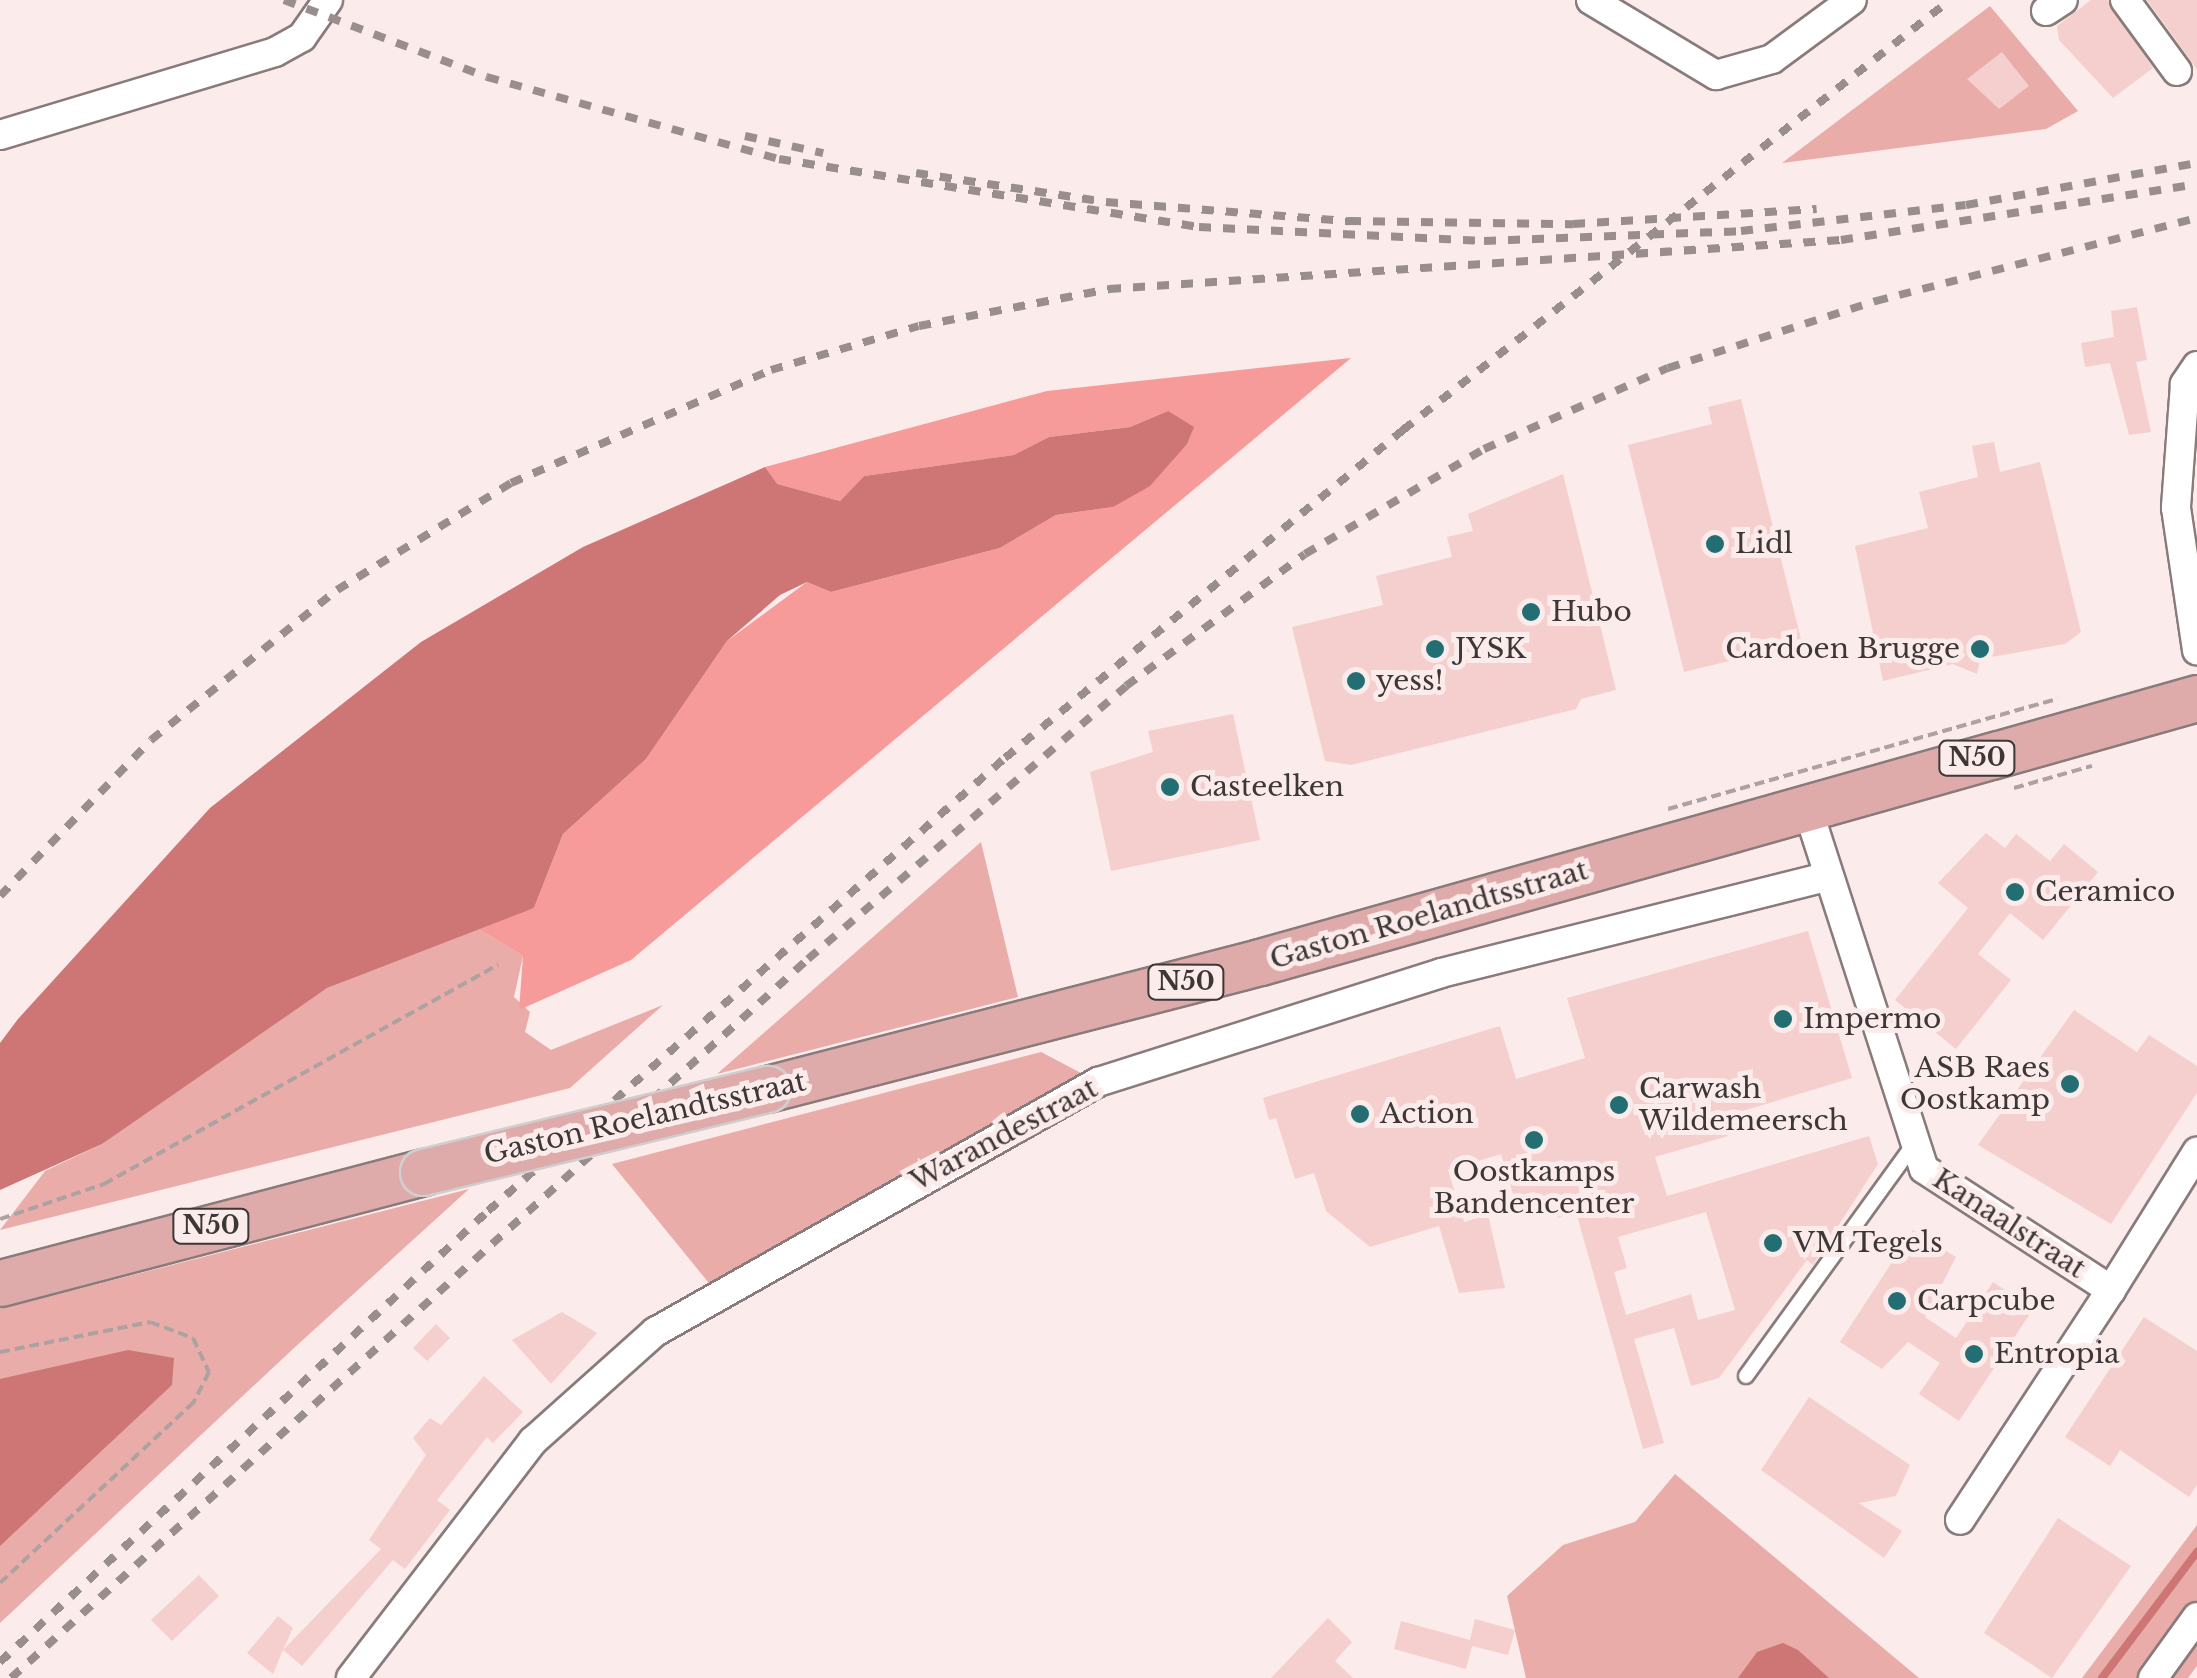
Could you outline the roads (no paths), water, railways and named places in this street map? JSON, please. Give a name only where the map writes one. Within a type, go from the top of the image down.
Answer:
[{"type":"main road","name":"Gaston Roelandtsstraat","points":[[0,1283],[423,1172],[767,1088],[2197,698]]},
{"type":"street","points":[[0,136],[275,52],[302,38],[328,0]]},
{"type":"street","points":[[1590,0],[1716,74],[1772,59],[1852,0]]},
{"type":"street","points":[[2125,0],[2177,71]]},
{"type":"street","points":[[2197,366],[2185,384],[2176,508],[2197,650]]},
{"type":"street","name":"Kanaalstraat","points":[[1807,807],[1912,1147],[1924,1170],[2111,1290]]},
{"type":"street","name":"Warandestraat","points":[[351,1678],[532,1441],[655,1332],[1098,1082],[1441,972],[1826,876]]},
{"type":"street","name":"Kanaalstraat","points":[[1960,1520],[2197,1152]]},
{"type":"street","points":[[2153,1678],[2197,1617]]},
{"type":"lane","points":[[1746,1376],[1912,1147]]},
{"type":"waterway","points":[[2102,1678],[2197,1552]]},
{"type":"railway","points":[[284,0],[487,77],[779,159],[1199,227],[1484,241],[1741,231],[1966,205],[2197,163]]},
{"type":"railway","points":[[0,1662],[488,1211],[1005,758],[1403,430],[1950,0]]},
{"type":"railway","points":[[745,136],[823,153]]},
{"type":"railway","points":[[916,173],[1106,202],[1349,221],[1573,224],[1817,209]]},
{"type":"railway","points":[[0,896],[151,740],[337,590],[511,483],[771,370],[919,326],[1109,289],[1841,240],[2197,184]]},
{"type":"railway","points":[[11,1678],[808,959],[1126,686],[1305,554],[1484,449],[1668,368],[1876,301],[2197,218]]},
{"type":"place","name":"Lidl","points":[[1715,544]]},
{"type":"place","name":"Hubo","points":[[1531,612]]},
{"type":"place","name":"JYSK","points":[[1435,649]]},
{"type":"place","name":"Cardoen Brugge","points":[[1980,649]]},
{"type":"place","name":"yess!","points":[[1356,681]]},
{"type":"place","name":"Casteelken","points":[[1170,787]]},
{"type":"place","name":"Ceramico","points":[[2015,892]]},
{"type":"place","name":"Impermo","points":[[1783,1019]]},
{"type":"place","name":"ASB Raes Oostkamp","points":[[2070,1084]]},
{"type":"place","name":"Carwash Wildemeersch","points":[[1619,1105]]},
{"type":"place","name":"Action","points":[[1360,1114]]},
{"type":"place","name":"Oostkamps Bandencenter","points":[[1534,1140]]},
{"type":"place","name":"VM Tegels","points":[[1773,1243]]},
{"type":"place","name":"Carpcube","points":[[1897,1301]]},
{"type":"place","name":"Entropia","points":[[1974,1354]]}]
